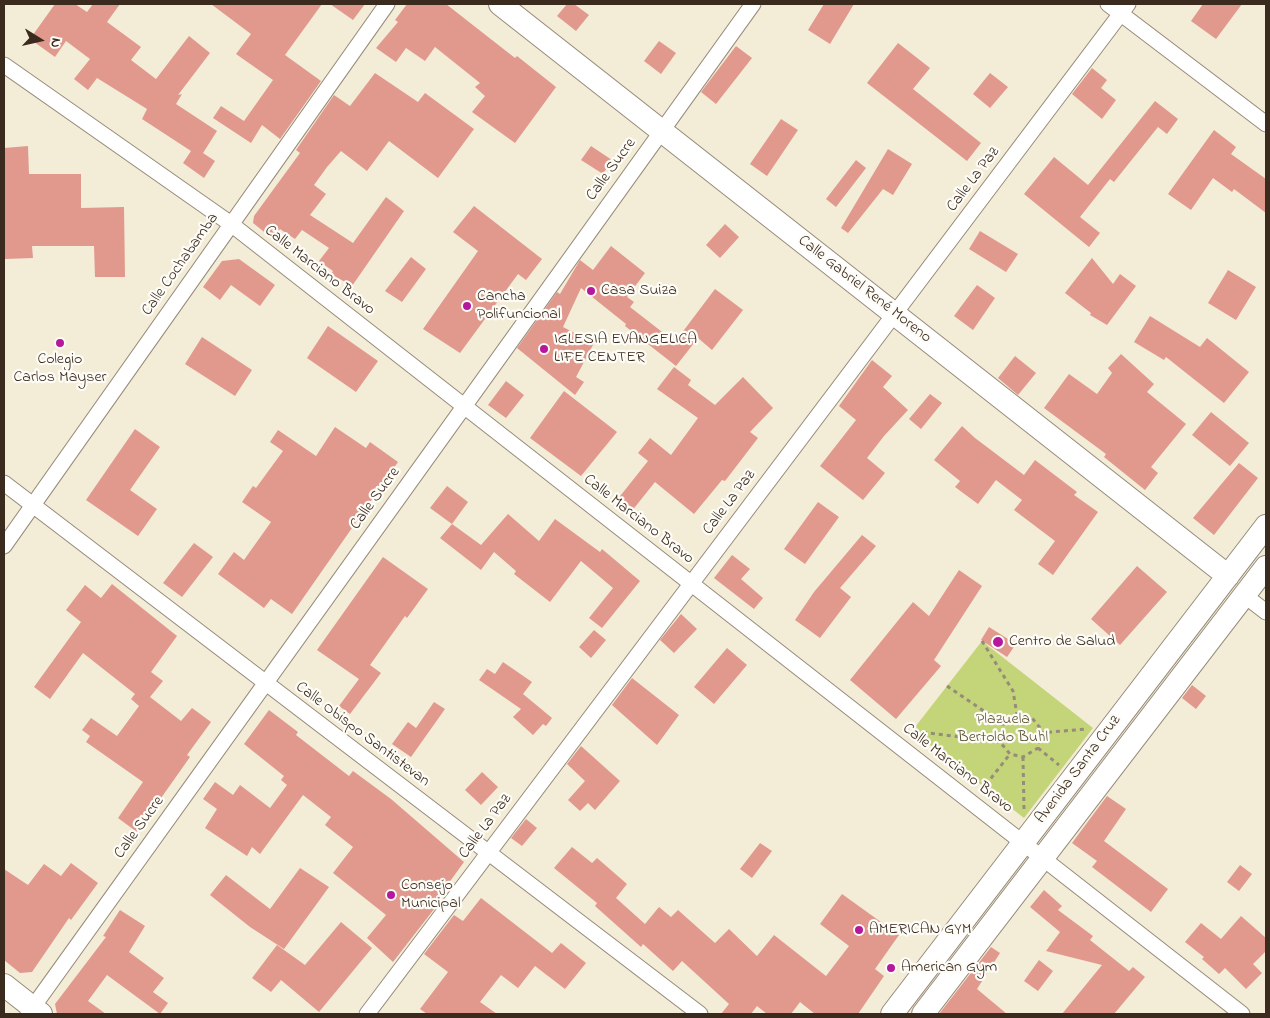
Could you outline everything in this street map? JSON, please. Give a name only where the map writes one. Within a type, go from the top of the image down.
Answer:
[{"type":"main road","name":"Calle Gabriel René Moreno","points":[[500,4],[1228,576]]},
{"type":"main road","name":"Avenida Santa Cruz","points":[[892,1014],[1266,526]]},
{"type":"main road","name":"Avenida Santa Cruz","points":[[923,1014],[1266,567]]},
{"type":"main road","points":[[4,985],[33,1012]]},
{"type":"street","name":"Calle Cochabamba","points":[[4,546],[387,4]]},
{"type":"street","name":"Calle Sucre","points":[[33,1012],[265,683],[752,4]]},
{"type":"street","points":[[1108,4],[1125,9],[1266,124]]},
{"type":"street","name":"Calle La Paz","points":[[366,1014],[1125,9]]},
{"type":"street","name":"Calle Marciano Bravo","points":[[4,65],[231,224],[1242,1014]]},
{"type":"street","name":"Calle Obispo Santistevan","points":[[4,483],[700,1014]]},
{"type":"street","points":[[1244,595],[1266,612]]},
{"type":"path","points":[[982,641],[1013,691],[1017,715]]},
{"type":"path","points":[[947,686],[1003,724]]},
{"type":"path","points":[[1000,742],[1003,724],[1017,715],[1032,718],[1041,729],[1038,748]]},
{"type":"path","points":[[1040,733],[1114,725]]},
{"type":"path","points":[[900,747],[912,731],[1000,742],[1010,754],[1023,757],[1038,748]]},
{"type":"path","points":[[1038,748],[1073,778]]},
{"type":"path","points":[[972,803],[1010,754]]},
{"type":"path","points":[[1023,757],[1023,843]]},
{"type":"green space","name":"Plazuela Bertoldo Buhl","points":[[982,641],[1093,728],[1024,818],[912,731]]},
{"type":"building","points":[[55,4],[75,4],[87,12],[93,4],[120,4],[107,22],[141,47],[131,60],[156,79],[189,36],[210,53],[178,95],[182,94],[176,104],[217,131],[203,153],[215,161],[204,178],[183,163],[191,151],[142,119],[147,109],[97,78],[88,90],[74,79],[90,59],[66,41],[55,57],[30,39]]},
{"type":"building","points":[[211,4],[322,4],[285,55],[321,81],[280,139],[262,125],[251,143],[213,118],[221,106],[244,121],[273,80],[236,54],[251,34]]},
{"type":"building","points":[[330,4],[365,4],[353,20]]},
{"type":"building","points":[[407,4],[446,4],[515,58],[517,56],[556,87],[515,143],[472,112],[485,96],[475,87],[480,83],[435,47],[425,61],[406,48],[396,62],[376,48],[398,22],[395,20]]},
{"type":"building","points":[[567,4],[574,4],[589,15],[576,31],[557,16]]},
{"type":"building","points":[[824,4],[854,4],[830,44],[808,30]]},
{"type":"building","points":[[1203,4],[1242,4],[1216,39],[1191,21]]},
{"type":"building","points":[[659,41],[676,53],[661,74],[644,61]]},
{"type":"building","points":[[898,43],[930,68],[913,89],[981,143],[967,161],[867,83]]},
{"type":"building","points":[[736,46],[752,58],[716,104],[701,92]]},
{"type":"building","points":[[1092,68],[1107,80],[1101,88],[1116,100],[1102,119],[1072,94]]},
{"type":"building","points":[[375,73],[418,102],[425,93],[474,129],[438,178],[389,141],[367,171],[341,151],[327,167],[314,185],[326,194],[310,215],[353,243],[386,197],[404,211],[352,286],[331,274],[333,271],[319,261],[329,248],[302,230],[295,239],[280,229],[273,239],[253,223],[254,216],[300,153],[296,150],[334,95],[350,106]]},
{"type":"building","points":[[990,73],[1008,87],[990,108],[973,94]]},
{"type":"building","points":[[1155,101],[1178,119],[1167,134],[1158,127],[1114,182],[1110,179],[1080,217],[1100,233],[1089,247],[1024,194],[1054,157],[1088,185]]},
{"type":"building","points":[[781,119],[798,130],[767,176],[750,164]]},
{"type":"building","points":[[1214,130],[1236,147],[1231,154],[1266,179],[1266,213],[1234,189],[1232,192],[1213,178],[1191,210],[1168,194]]},
{"type":"building","points":[[28,146],[29,174],[81,174],[81,208],[124,207],[125,277],[95,277],[94,246],[32,246],[33,258],[5,259],[4,148]]},
{"type":"building","points":[[591,146],[612,160],[603,174],[581,160]]},
{"type":"building","points":[[888,149],[912,164],[893,195],[883,189],[848,233],[841,228]]},
{"type":"building","points":[[856,160],[866,168],[836,207],[826,199]]},
{"type":"building","points":[[474,206],[542,259],[526,280],[518,274],[460,353],[423,329],[478,251],[453,232]]},
{"type":"building","points":[[725,224],[739,237],[720,258],[706,245]]},
{"type":"building","points":[[980,231],[1018,254],[1006,272],[969,249]]},
{"type":"building","points":[[611,246],[645,273],[627,297],[634,302],[630,307],[675,342],[715,289],[743,310],[712,350],[698,338],[676,366],[581,288],[563,327],[594,343],[576,377],[584,382],[575,395],[517,348],[557,292],[560,294],[580,260],[593,270]]},
{"type":"building","points":[[411,257],[426,269],[402,302],[385,291]]},
{"type":"building","points":[[1092,258],[1113,284],[1120,274],[1136,286],[1107,325],[1090,315],[1091,313],[1065,293]]},
{"type":"building","points":[[239,259],[275,285],[260,306],[231,285],[220,300],[203,287],[222,261]]},
{"type":"building","points":[[1228,270],[1256,287],[1236,320],[1208,303]]},
{"type":"building","points":[[977,285],[995,298],[973,330],[954,316]]},
{"type":"building","points":[[1150,316],[1200,347],[1207,338],[1249,372],[1224,403],[1166,357],[1164,360],[1134,342]]},
{"type":"building","points":[[328,326],[378,361],[356,392],[307,358]]},
{"type":"building","points":[[202,337],[252,370],[235,396],[185,364]]},
{"type":"building","points":[[1121,354],[1154,384],[1147,392],[1186,424],[1151,467],[1158,473],[1145,490],[1104,457],[1106,454],[1044,408],[1069,374],[1097,394],[1112,373],[1108,368]]},
{"type":"building","points":[[1015,356],[1036,373],[1018,395],[998,378]]},
{"type":"building","points":[[872,360],[892,376],[883,387],[908,410],[867,458],[885,473],[863,500],[820,466],[856,420],[839,406]]},
{"type":"building","points":[[674,367],[691,380],[688,385],[715,405],[743,377],[773,408],[750,432],[758,438],[725,481],[722,480],[694,514],[655,482],[631,512],[617,500],[648,461],[638,453],[650,438],[671,455],[698,418],[657,389]]},
{"type":"building","points":[[506,381],[524,395],[506,418],[488,405]]},
{"type":"building","points":[[564,391],[617,432],[581,476],[530,438]]},
{"type":"building","points":[[930,394],[942,403],[921,429],[909,419]]},
{"type":"building","points":[[1211,412],[1249,443],[1230,466],[1192,435]]},
{"type":"building","points":[[962,426],[1024,475],[1035,460],[1077,492],[1074,495],[1098,512],[1053,575],[1038,564],[1055,541],[1014,510],[1022,500],[996,480],[978,504],[955,487],[960,481],[934,460]]},
{"type":"building","points":[[335,427],[366,448],[370,442],[398,462],[292,614],[271,599],[264,608],[218,574],[234,552],[244,560],[271,522],[242,502],[253,486],[256,488],[283,451],[270,442],[278,430],[316,456]]},
{"type":"building","points":[[135,429],[160,447],[130,490],[157,509],[138,536],[86,500]]},
{"type":"building","points":[[1239,463],[1258,478],[1214,535],[1193,518]]},
{"type":"building","points":[[447,486],[468,502],[452,524],[430,508]]},
{"type":"building","points":[[818,502],[839,517],[805,564],[784,549]]},
{"type":"building","points":[[508,514],[539,541],[555,519],[600,552],[602,549],[640,581],[602,628],[589,618],[613,588],[581,561],[550,602],[514,574],[516,571],[494,552],[481,570],[440,538],[452,524],[481,545]]},
{"type":"building","points":[[862,535],[876,546],[840,588],[851,597],[820,638],[795,620],[814,592]]},
{"type":"building","points":[[194,543],[213,557],[182,597],[163,583]]},
{"type":"building","points":[[732,555],[750,569],[741,579],[763,598],[754,609],[714,578]]},
{"type":"building","points":[[383,557],[428,589],[407,618],[405,616],[370,665],[381,673],[350,714],[339,706],[359,679],[317,650]]},
{"type":"building","points":[[1137,566],[1167,592],[1120,645],[1091,619]]},
{"type":"building","points":[[959,570],[982,586],[934,660],[941,666],[896,719],[850,680],[913,602],[929,616]]},
{"type":"building","points":[[112,584],[177,636],[151,672],[163,681],[150,697],[181,721],[192,708],[211,722],[187,755],[190,757],[137,832],[118,818],[143,782],[86,742],[90,736],[82,730],[91,718],[117,736],[139,706],[131,699],[135,694],[83,653],[50,699],[34,687],[81,622],[66,610],[85,585],[101,598]]},
{"type":"building","points":[[681,614],[697,629],[674,653],[660,640]]},
{"type":"building","name":"Centro de Salud","points":[[989,627],[1016,644],[1007,657],[981,640]]},
{"type":"building","points":[[594,630],[606,640],[591,658],[579,647]]},
{"type":"building","points":[[727,648],[747,665],[714,704],[694,687]]},
{"type":"building","points":[[503,662],[532,682],[523,694],[552,718],[546,726],[543,724],[533,735],[513,717],[521,709],[479,680],[487,669],[495,674]]},
{"type":"building","points":[[632,678],[679,715],[657,745],[612,705]]},
{"type":"building","points":[[1192,685],[1206,696],[1196,709],[1182,698]]},
{"type":"building","points":[[434,702],[445,709],[411,757],[392,744],[408,722],[416,728]]},
{"type":"building","points":[[269,710],[298,732],[296,735],[349,776],[353,771],[391,799],[464,862],[435,902],[438,904],[393,962],[367,938],[386,915],[333,873],[353,847],[325,825],[331,817],[303,795],[260,854],[252,847],[247,856],[205,828],[217,809],[203,799],[215,782],[233,795],[240,785],[270,808],[287,785],[281,780],[284,776],[244,744]]},
{"type":"building","points":[[581,746],[620,781],[595,810],[588,803],[580,811],[568,800],[585,781],[567,764]]},
{"type":"building","points":[[482,772],[498,787],[481,805],[465,790]]},
{"type":"building","points":[[1107,796],[1126,809],[1104,841],[1168,889],[1151,912],[1092,867],[1097,861],[1072,843]]},
{"type":"building","points":[[526,819],[537,828],[522,846],[511,838]]},
{"type":"building","points":[[760,843],[772,851],[752,878],[740,869]]},
{"type":"building","points":[[572,847],[592,863],[597,858],[627,884],[616,898],[645,924],[659,907],[671,917],[678,910],[715,943],[729,929],[757,956],[774,935],[826,976],[849,946],[820,924],[842,894],[899,935],[875,969],[884,976],[858,1014],[815,1014],[800,1002],[791,1014],[767,1014],[757,1006],[751,1014],[721,1014],[729,1004],[682,961],[673,971],[643,944],[641,947],[595,906],[597,903],[554,868]]},
{"type":"building","points":[[71,863],[98,883],[71,920],[69,918],[32,972],[20,973],[4,960],[4,869],[28,885],[44,864],[61,876]]},
{"type":"building","points":[[1240,865],[1252,874],[1239,891],[1227,882]]},
{"type":"building","points":[[300,868],[329,887],[284,949],[250,927],[210,895],[226,875],[270,909]]},
{"type":"building","points":[[1044,890],[1062,906],[1058,910],[1093,936],[1090,940],[1129,971],[1133,967],[1145,977],[1114,1014],[1062,1014],[1102,965],[1046,951],[1060,932],[1030,907]]},
{"type":"building","points":[[481,898],[552,953],[561,943],[586,963],[565,989],[535,966],[518,988],[501,975],[480,1002],[497,1014],[427,1014],[420,1009],[448,972],[424,954],[454,915],[463,921]]},
{"type":"building","points":[[120,910],[145,926],[129,952],[164,978],[153,992],[168,1003],[160,1014],[107,975],[88,1001],[106,1014],[57,1014],[55,1004],[106,937],[103,936]]},
{"type":"building","points":[[1241,916],[1266,938],[1266,951],[1253,964],[1262,973],[1246,989],[1225,968],[1219,974],[1202,959],[1204,957],[1185,942],[1201,923],[1221,939]]},
{"type":"building","points":[[341,922],[372,948],[319,1012],[281,980],[271,992],[252,978],[277,945],[305,965]]},
{"type":"building","points":[[991,947],[1000,953],[977,989],[1007,1014],[939,1014]]},
{"type":"building","points":[[1039,960],[1053,971],[1038,991],[1024,981]]},
{"type":"place","name":"Casa Suiza","points":[[591,291]]},
{"type":"place","name":"Cancha Polifuncional","points":[[467,306]]},
{"type":"place","name":"Colegio Carlos Mayser","points":[[60,343]]},
{"type":"place","name":"IGLESIA EVANGELICA LIFE CENTER","points":[[544,349]]},
{"type":"place","name":"Centro de Salud","points":[[998,642]]},
{"type":"place","name":"Consejo Municipal","points":[[391,895]]},
{"type":"place","name":"AMERICAN GYM","points":[[859,930]]},
{"type":"place","name":"American Gym","points":[[891,968]]}]
